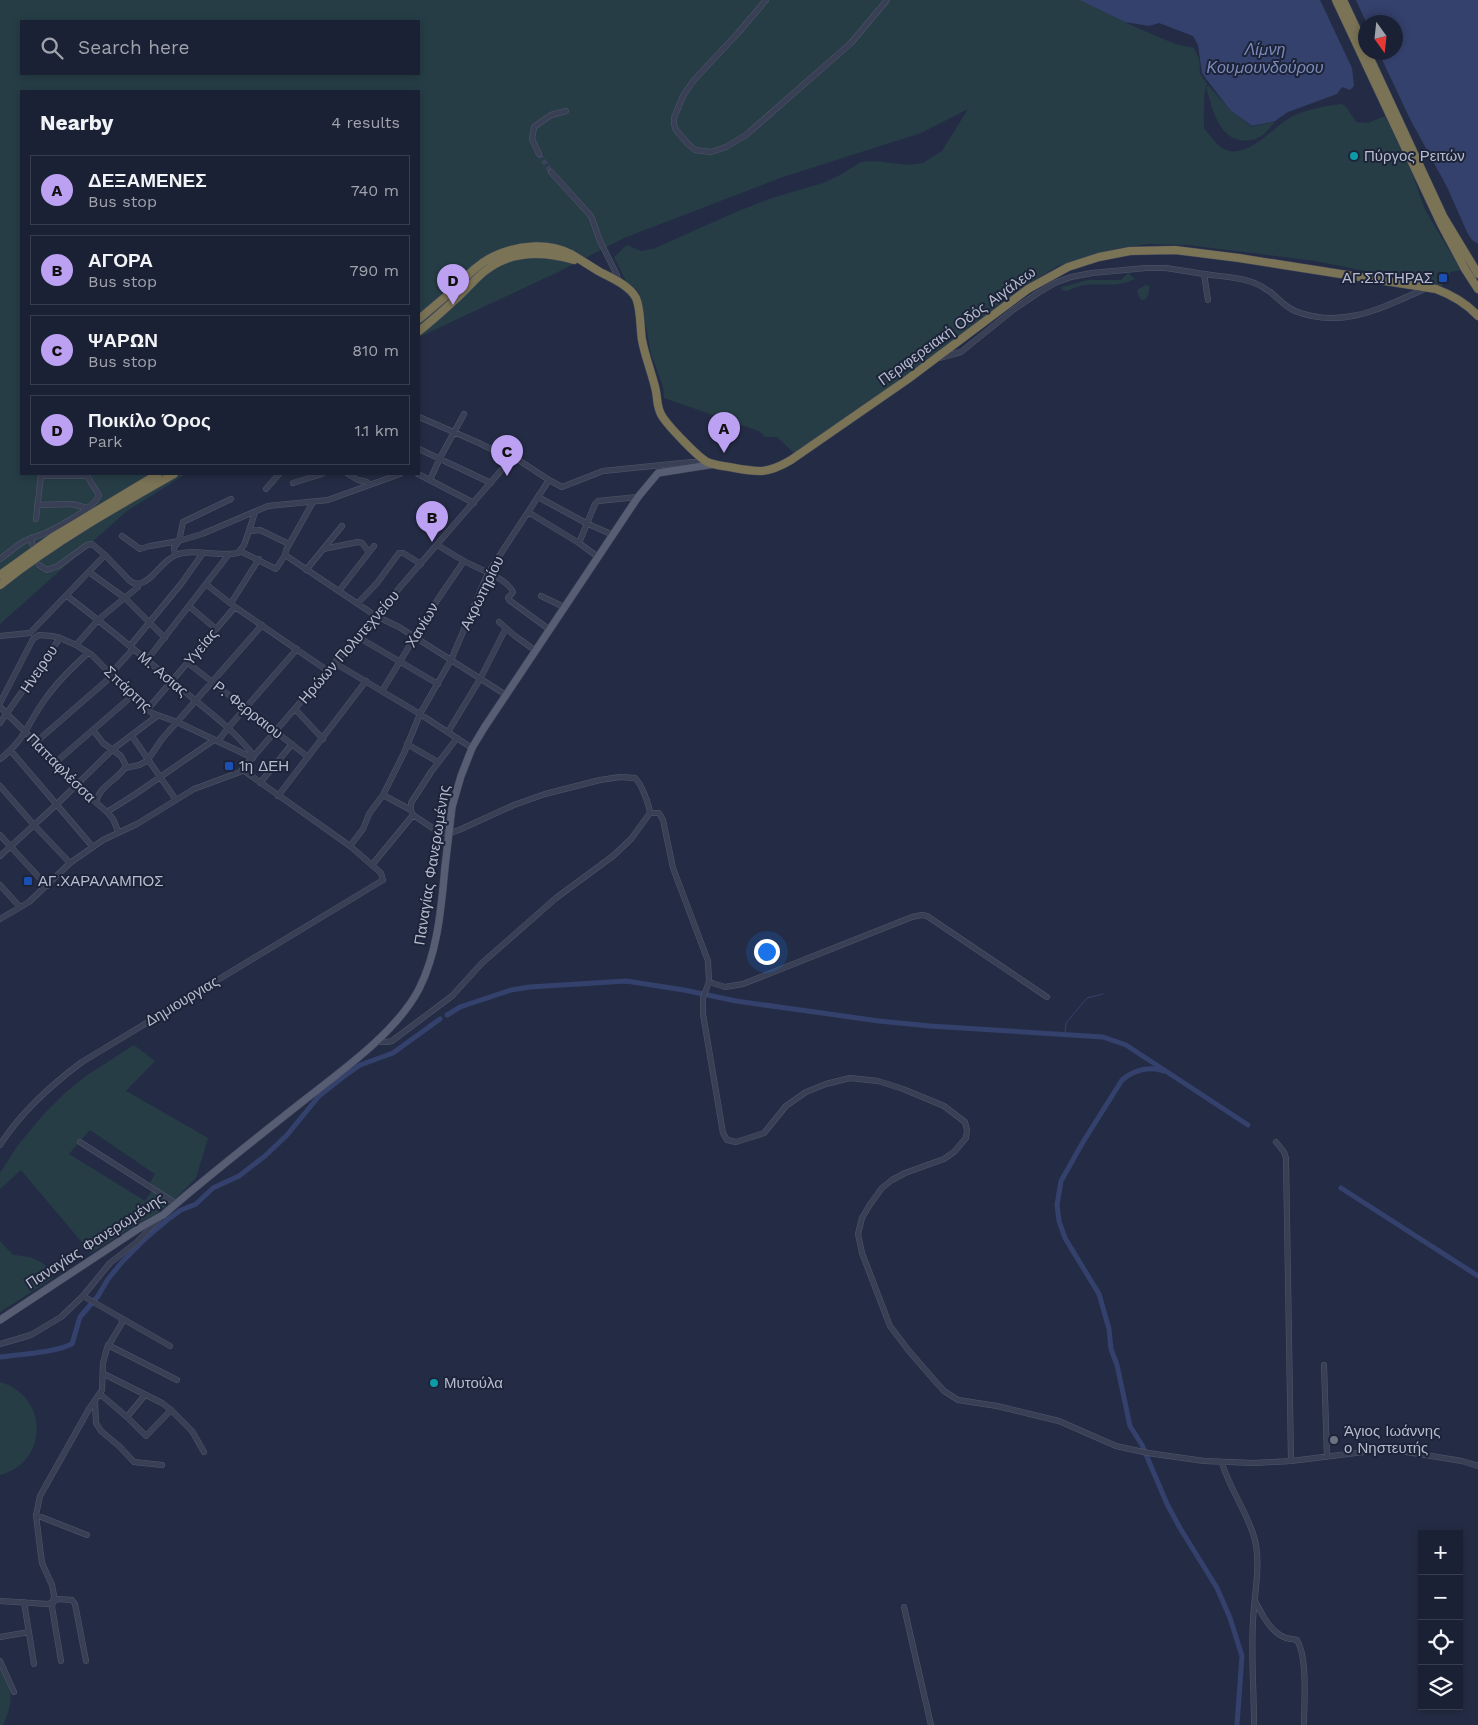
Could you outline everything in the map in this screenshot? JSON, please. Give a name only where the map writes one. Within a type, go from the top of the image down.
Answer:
[{"type":"highway","points":[[1336,0],[1440,224],[1478,289]]},
{"type":"highway","points":[[1343,0],[1358,31]]},
{"type":"highway","points":[[1371,60],[1443,216],[1478,274]]},
{"type":"highway","name":"Περιφερειακή Οδός Αιγάλεω","points":[[420,318],[488,259],[508,250],[527,247],[550,247],[571,254],[632,292],[638,304],[645,355],[656,389],[662,417],[699,456],[707,461],[752,471],[766,472],[778,468],[872,404],[1041,280],[1084,262],[1130,251],[1175,250],[1215,254],[1428,288],[1451,295],[1464,303],[1478,316]]},
{"type":"highway","name":"Περιφερειακή Οδός Αιγάλεω","points":[[420,330],[485,271],[498,262],[521,255],[541,253],[558,255],[586,264]]},
{"type":"highway","points":[[0,575],[53,537],[156,475]]},
{"type":"highway","points":[[0,585],[62,541],[172,475]]},
{"type":"main road","name":"Παναγίας Φανερωμένης","points":[[0,1320],[141,1227],[161,1217],[376,1042],[411,1002],[426,973],[436,943],[452,807],[472,748],[598,556],[638,497],[658,473],[715,464]]},
{"type":"street","points":[[766,0],[690,85],[683,96],[674,118],[674,124],[676,130],[696,150],[711,152],[726,147],[746,135],[850,43],[888,0]]},
{"type":"street","points":[[539,154],[532,139],[534,127],[551,115],[566,111]]},
{"type":"street","points":[[551,172],[591,216],[600,241],[617,275],[618,282]]},
{"type":"street","points":[[935,358],[961,352],[1006,316],[1055,283],[1071,277],[1109,271],[1146,268],[1175,269],[1244,280],[1258,284],[1268,290],[1279,301],[1294,310],[1325,318],[1351,317],[1372,312],[1428,288]]},
{"type":"street","points":[[1204,274],[1208,300]]},
{"type":"street","points":[[430,480],[464,414]]},
{"type":"street","points":[[420,417],[478,442],[512,459],[517,459],[562,487],[603,471],[692,462],[697,462],[700,466]]},
{"type":"street","points":[[420,448],[492,483]]},
{"type":"street","name":"Ηρώων Πολυτεχνείου","points":[[0,919],[29,902],[70,863],[92,846],[118,831],[137,824],[194,789],[238,774],[243,770],[512,459]]},
{"type":"street","points":[[0,559],[21,543],[30,538],[41,536],[87,508],[96,501],[99,495],[87,476],[41,475],[36,519]]},
{"type":"street","points":[[266,489],[278,475]]},
{"type":"street","points":[[293,484],[319,475]]},
{"type":"street","points":[[350,475],[358,480],[367,481]]},
{"type":"street","points":[[122,536],[140,549],[179,541],[218,528],[274,505],[328,500],[367,481],[390,475]]},
{"type":"street","points":[[420,475],[474,503]]},
{"type":"street","name":"Ακρωτηρίου","points":[[350,846],[363,830],[371,810],[383,795],[420,714],[451,660],[488,573],[549,480]]},
{"type":"street","points":[[538,497],[613,535]]},
{"type":"street","points":[[579,543],[593,507],[598,502],[638,497]]},
{"type":"street","points":[[175,555],[174,547],[179,541],[181,524],[185,520],[231,499]]},
{"type":"street","points":[[240,551],[276,569],[285,556],[289,544],[312,502]]},
{"type":"street","points":[[37,505],[72,504],[87,508]]},
{"type":"street","points":[[76,645],[98,619],[138,587],[139,584],[148,580],[175,555],[186,553],[238,553],[249,531],[255,512]]},
{"type":"street","points":[[528,512],[598,556]]},
{"type":"street","points":[[306,570],[342,526]]},
{"type":"street","points":[[249,531],[260,530],[289,544]]},
{"type":"street","points":[[30,538],[33,547]]},
{"type":"street","points":[[322,549],[358,542],[362,543],[369,552]]},
{"type":"street","points":[[39,565],[47,570],[54,569],[89,544],[95,546],[105,555],[129,580],[139,584]]},
{"type":"street","points":[[437,544],[507,584],[513,592],[508,598],[509,600],[550,630]]},
{"type":"street","points":[[339,592],[374,546]]},
{"type":"street","points":[[36,742],[112,676],[149,622],[181,584],[203,553]]},
{"type":"street","points":[[358,604],[400,553],[404,553],[421,564]]},
{"type":"street","points":[[147,660],[230,554]]},
{"type":"street","points":[[0,636],[30,633],[105,555]]},
{"type":"street","points":[[285,556],[376,616],[383,618],[506,696]]},
{"type":"street","name":"Υγείας","points":[[147,710],[216,629],[233,605],[259,560]]},
{"type":"street","name":"Χανίων","points":[[382,691],[438,599],[464,561]]},
{"type":"street","points":[[89,572],[124,598],[165,638]]},
{"type":"street","points":[[207,585],[328,671]]},
{"type":"street","name":"Μ. Ασιας","points":[[67,596],[98,619],[228,728],[243,742],[254,757]]},
{"type":"street","points":[[541,596],[564,608]]},
{"type":"street","points":[[190,607],[216,629]]},
{"type":"street","points":[[499,622],[536,651]]},
{"type":"street","points":[[96,802],[103,788],[125,768],[144,763],[195,700],[262,625]]},
{"type":"street","points":[[448,732],[480,679],[506,628]]},
{"type":"street","name":"Σπάρτης","points":[[0,703],[33,638],[39,635],[60,638],[88,653],[147,710],[156,716],[177,722],[254,757]]},
{"type":"street","points":[[358,636],[438,684]]},
{"type":"street","name":"Ηνειρου","points":[[0,724],[60,638]]},
{"type":"street","points":[[107,812],[216,741],[297,650]]},
{"type":"street","points":[[0,759],[11,751],[26,732],[52,688],[88,653]]},
{"type":"street","name":"Ρ. Φερραιου","points":[[188,663],[308,757]]},
{"type":"street","points":[[335,663],[472,748]]},
{"type":"street","points":[[278,796],[366,681]]},
{"type":"street","points":[[56,762],[132,696]]},
{"type":"street","name":"Παπαφλέσσα","points":[[0,707],[56,762],[76,785],[107,812],[113,819],[118,831]]},
{"type":"street","points":[[295,709],[323,739]]},
{"type":"street","points":[[0,856],[34,826],[112,750],[156,716]]},
{"type":"street","points":[[93,730],[103,743],[121,756],[126,763],[125,768]]},
{"type":"street","points":[[132,736],[176,800]]},
{"type":"street","points":[[243,770],[350,846],[372,865],[412,812],[411,803],[438,762],[457,738]]},
{"type":"street","points":[[260,782],[292,744]]},
{"type":"street","points":[[407,744],[438,762]]},
{"type":"street","points":[[11,751],[92,846]]},
{"type":"street","points":[[376,1042],[392,1041],[452,996],[482,964],[556,898],[613,856],[631,839],[650,812],[649,804],[644,797],[640,784],[635,778],[628,777],[600,780],[533,797],[459,830],[450,833],[440,833],[412,812],[383,795]]},
{"type":"street","points":[[0,788],[70,863]]},
{"type":"street","points":[[650,812],[658,813],[664,820],[673,868],[708,961],[709,982],[704,995],[703,1014],[712,1064],[712,1076],[723,1133],[727,1140],[736,1142],[764,1133],[786,1106],[806,1092],[826,1084],[850,1078],[869,1079],[904,1089],[944,1106],[965,1122],[967,1130],[963,1144],[944,1159],[905,1173],[892,1180],[875,1196],[862,1218],[858,1234],[859,1244],[890,1326],[904,1346],[944,1390],[958,1400],[997,1406],[1059,1421],[1116,1446],[1148,1453],[1222,1463],[1254,1463],[1327,1458],[1388,1449],[1462,1461],[1478,1466]]},
{"type":"street","points":[[0,835],[47,886]]},
{"type":"street","name":"Δημιουργιας","points":[[0,1145],[20,1117],[64,1075],[82,1062],[383,880],[383,875],[372,865]]},
{"type":"street","points":[[0,885],[20,907]]},
{"type":"street","points":[[709,982],[725,986],[743,984],[864,935],[922,915],[940,924],[1048,997]]},
{"type":"street","points":[[80,1142],[176,1204]]},
{"type":"street","points":[[1276,1142],[1286,1158],[1291,1461]]},
{"type":"street","points":[[0,1344],[31,1335],[61,1317],[83,1296],[110,1263],[137,1242],[161,1217]]},
{"type":"street","points":[[83,1296],[170,1346]]},
{"type":"street","points":[[61,1661],[52,1607],[54,1595],[52,1585],[42,1563],[36,1515],[40,1496],[86,1414],[102,1390],[103,1363],[108,1345],[122,1323],[121,1318]]},
{"type":"street","points":[[108,1345],[178,1380]]},
{"type":"street","points":[[1324,1365],[1327,1458]]},
{"type":"street","points":[[104,1374],[162,1403],[171,1410],[192,1430],[204,1452]]},
{"type":"street","points":[[100,1394],[146,1436],[171,1410]]},
{"type":"street","points":[[127,1417],[146,1396]]},
{"type":"street","points":[[95,1401],[97,1428],[119,1446],[134,1462],[162,1465]]},
{"type":"street","points":[[86,1414],[91,1413],[95,1416]]},
{"type":"street","points":[[1222,1463],[1228,1482],[1243,1509],[1256,1542],[1257,1562],[1253,1621],[1254,1725]]},
{"type":"street","points":[[36,1515],[87,1535]]},
{"type":"street","points":[[0,1601],[48,1604],[58,1599],[72,1600],[75,1604],[86,1662]]},
{"type":"street","points":[[1255,1600],[1269,1624],[1277,1633],[1297,1640],[1300,1646],[1305,1673],[1304,1725]]},
{"type":"street","points":[[24,1602],[34,1664]]},
{"type":"street","points":[[904,1607],[931,1725]]},
{"type":"street","points":[[0,1637],[28,1632]]},
{"type":"street","points":[[0,1661],[14,1692]]},
{"type":"shaded area","points":[[0,0],[1210,0],[1126,23],[1175,44],[1194,48],[1199,59],[1200,73],[1207,84],[1204,98],[1204,128],[1215,141],[1222,148],[1240,151],[1250,147],[1293,116],[1311,110],[1342,104],[1356,122],[1368,123],[1385,116],[1412,173],[1425,210],[1461,270],[1450,272],[1450,275],[1441,287],[1315,261],[1188,245],[1148,244],[1115,249],[1089,256],[1058,266],[1028,284],[910,374],[795,454],[777,437],[765,437],[759,431],[664,398],[663,386],[651,354],[641,298],[638,291],[627,283],[614,257],[627,245],[641,251],[653,249],[772,198],[823,183],[861,162],[875,161],[907,165],[923,163],[942,151],[968,109],[921,133],[783,177],[624,238],[556,273],[420,337],[420,90],[20,90],[20,475],[184,475],[127,511],[0,624]]},
{"type":"shaded area","points":[[1209,86],[1230,110],[1252,127],[1275,121],[1265,133],[1255,139],[1240,140],[1232,137],[1225,132],[1215,116],[1206,87]]},
{"type":"shaded area","points":[[1128,273],[1135,279],[1119,284],[1086,285],[1068,291],[1061,290],[1062,287],[1088,280],[1121,280]]},
{"type":"shaded area","points":[[1146,285],[1149,286],[1148,296],[1144,300],[1140,299],[1137,290]]},
{"type":"shaded area","points":[[134,1045],[155,1061],[126,1091],[208,1138],[196,1178],[173,1201],[155,1215],[141,1221],[91,1253],[21,1170],[0,1189],[0,1173],[18,1145],[44,1114],[86,1076]],"holes":[[[90,1130],[155,1174],[148,1186],[153,1189],[145,1201],[69,1154]]]},
{"type":"shaded area","points":[[0,1241],[13,1255],[26,1256],[42,1263],[47,1267],[53,1278],[0,1312]]},
{"type":"shaded area","points":[[0,1382],[16,1389],[28,1401],[34,1414],[37,1429],[34,1444],[28,1457],[16,1468],[0,1475]]},
{"type":"shaded area","points":[[0,1667],[10,1695],[9,1708],[3,1725],[0,1725]]},
{"type":"water","name":"Λίμνη Κουμουνδούρου","points":[[1080,0],[1320,0],[1352,68],[1354,86],[1350,90],[1342,87],[1337,94],[1288,112],[1275,121],[1252,126],[1230,110],[1202,73],[1198,45],[1193,36],[1159,23],[1149,26],[1125,22]]},
{"type":"water","points":[[1356,0],[1478,0],[1478,244],[1472,240],[1467,232],[1447,187],[1409,117],[1382,60],[1403,60],[1403,15],[1363,15]]},
{"type":"waterway","points":[[447,1015],[460,1007],[511,990],[530,987],[626,981],[684,990],[736,1001],[879,1021],[1103,1037],[1126,1045],[1248,1125]]},
{"type":"waterway","points":[[1065,1034],[1066,1023],[1087,998],[1103,994]]},
{"type":"waterway","points":[[0,1357],[46,1351],[72,1344],[80,1317],[98,1296],[108,1279],[122,1262],[146,1238],[181,1210],[196,1204],[213,1188],[239,1176],[265,1156],[287,1135],[319,1096],[343,1077],[360,1065],[393,1053],[440,1019]]},
{"type":"waterway","points":[[1164,1071],[1142,1070],[1122,1080],[1061,1181],[1057,1205],[1059,1221],[1065,1238],[1099,1294],[1109,1329],[1111,1349],[1117,1365],[1130,1426],[1142,1445],[1167,1504],[1217,1588],[1230,1618],[1242,1656],[1237,1725]]},
{"type":"waterway","points":[[1341,1188],[1478,1276]]},
{"type":"tunnel","points":[[539,154],[551,172]]},
{"type":"place","name":"Πύργος Ρειτών","points":[[1354,156]]},
{"type":"place","name":"ΑΓ.ΣΩΤΗΡΑΣ","points":[[1443,278]]},
{"type":"place","name":"Ποικίλο Όρος","points":[[453,305]]},
{"type":"place","name":"ΔΕΞΑΜΕΝΕΣ","points":[[724,453]]},
{"type":"place","name":"ΨΑΡΩΝ","points":[[507,476]]},
{"type":"place","name":"ΑΓΟΡΑ","points":[[432,542]]},
{"type":"place","name":"1η ΔΕΗ","points":[[229,766]]},
{"type":"place","name":"ΑΓ.ΧΑΡΑΛΑΜΠΟΣ","points":[[28,881]]},
{"type":"place","name":"Μυτούλα","points":[[434,1383]]},
{"type":"place","name":"Άγιος Ιωάννης ο Νηστευτής","points":[[1334,1440]]}]
